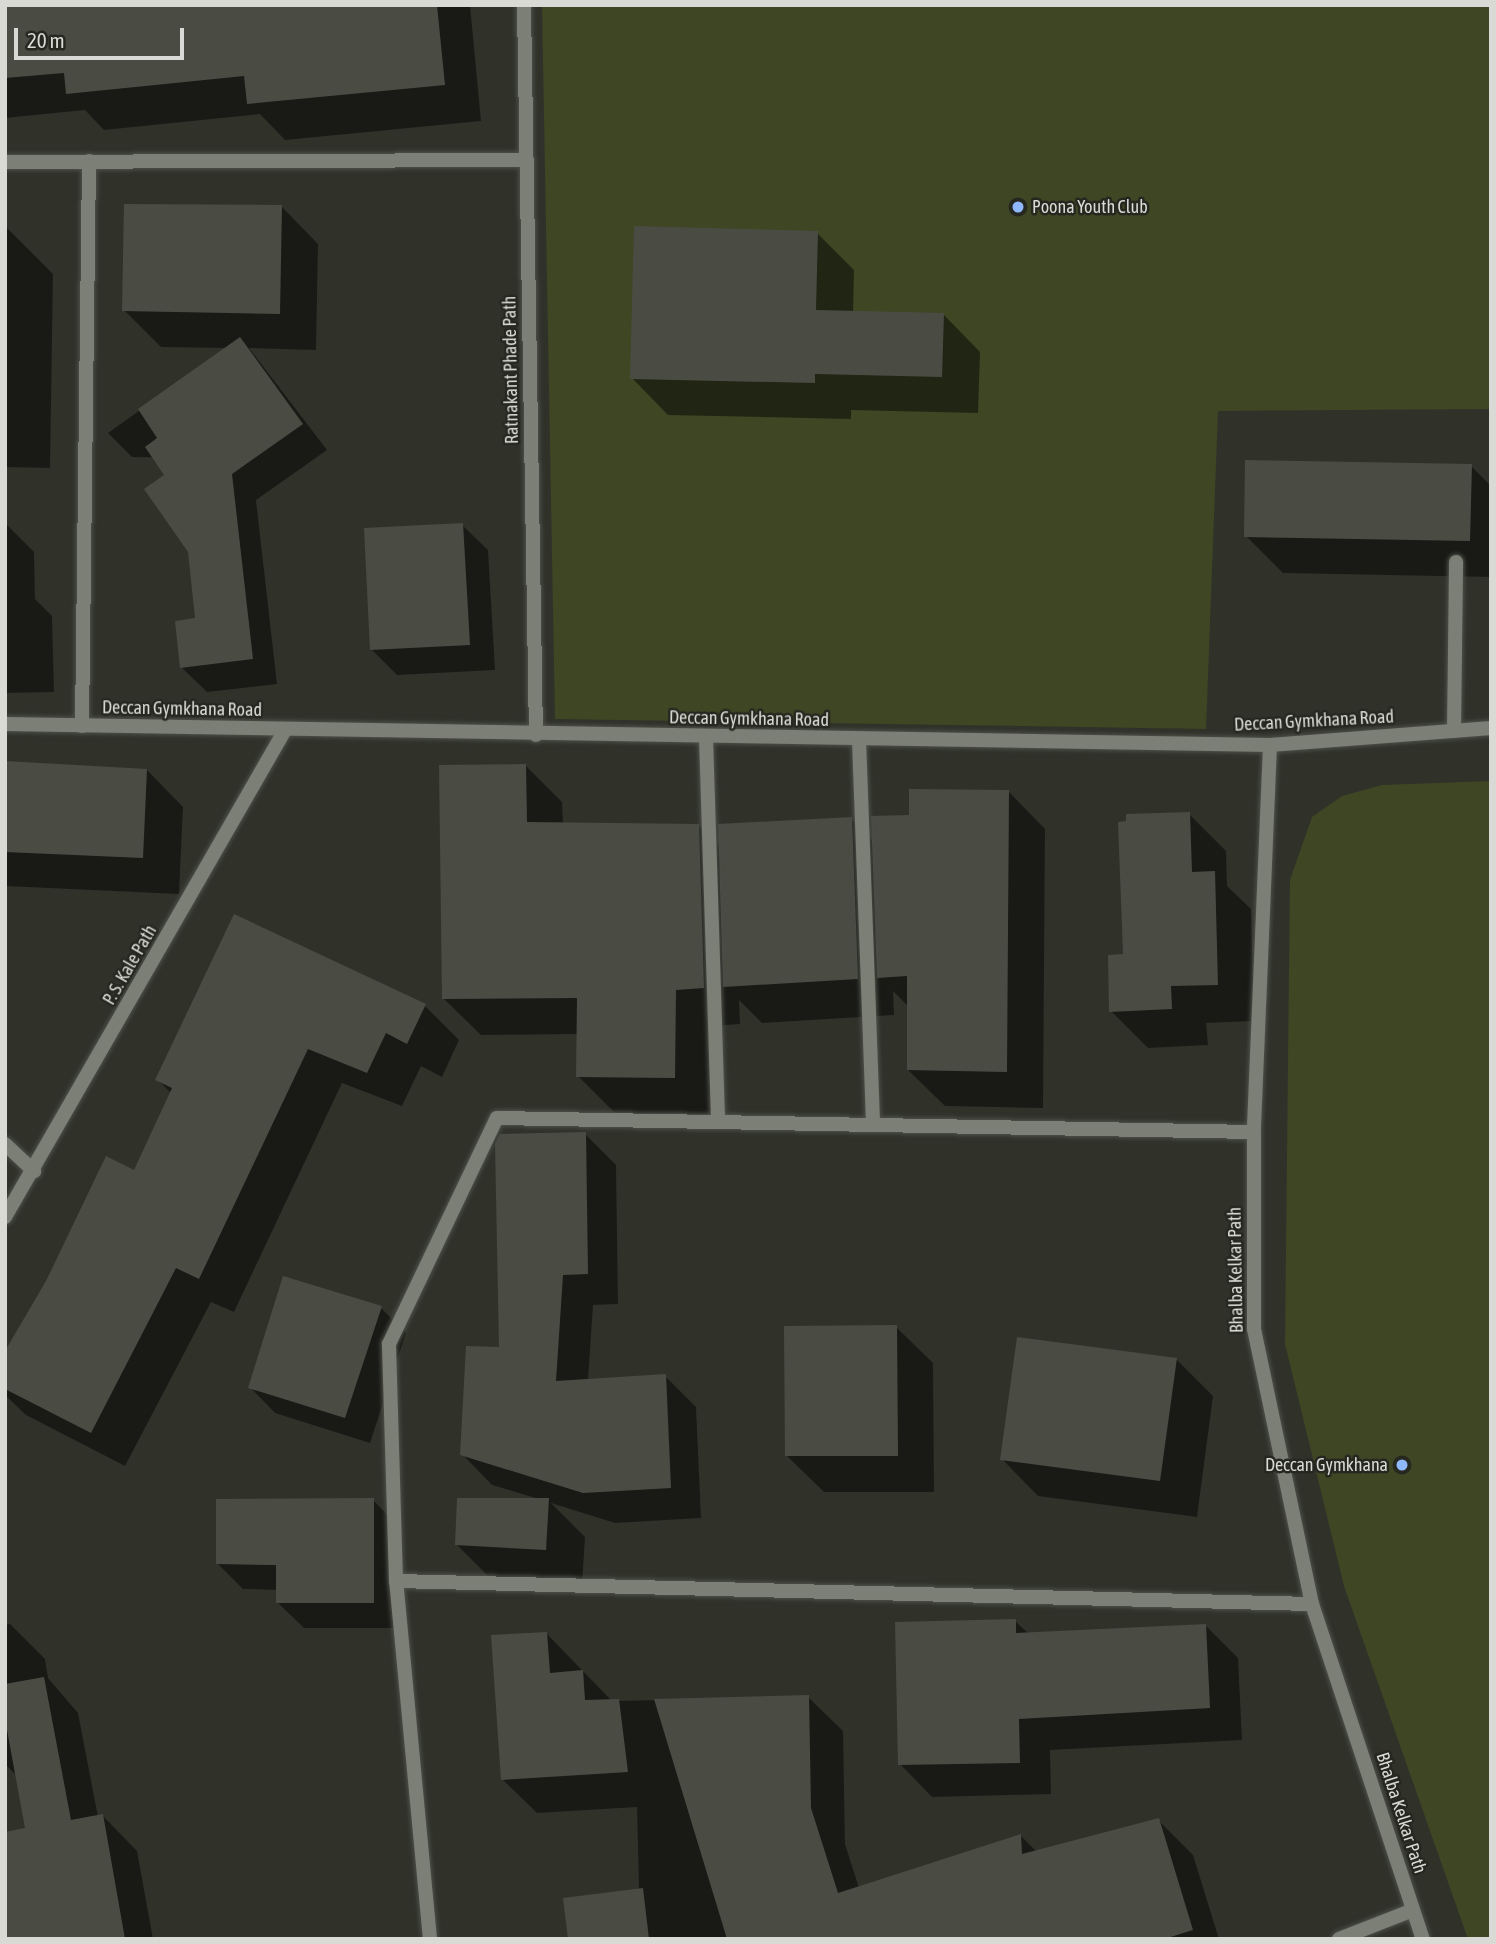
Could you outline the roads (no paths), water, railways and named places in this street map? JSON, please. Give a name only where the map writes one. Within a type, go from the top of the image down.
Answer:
[{"type":"street","name":"Ratnakant Phade Path","points":[[524,5],[536,735]]},
{"type":"street","points":[[5,162],[527,160]]},
{"type":"street","points":[[82,726],[89,161]]},
{"type":"street","points":[[1454,731],[1455,562]]},
{"type":"street","name":"Deccan Gymkhana Road","points":[[5,724],[1270,746],[1491,728]]},
{"type":"street","name":"P. S. Kale Path","points":[[5,1217],[34,1171],[285,730]]},
{"type":"street","points":[[706,737],[718,1122]]},
{"type":"street","points":[[859,740],[873,1125]]},
{"type":"street","name":"Bhalba Kelkar Path","points":[[1270,746],[1254,1132],[1254,1329],[1312,1604],[1423,1939]]},
{"type":"street","points":[[430,1939],[396,1581],[389,1344],[497,1118],[1254,1132]]},
{"type":"street","points":[[5,1144],[34,1171]]},
{"type":"street","points":[[396,1581],[1312,1604]]},
{"type":"street","points":[[1339,1939],[1413,1910]]},
{"type":"place","name":"Poona Youth Club","points":[[1018,207]]},
{"type":"place","name":"Deccan Gymkhana","points":[[1402,1465]]}]
